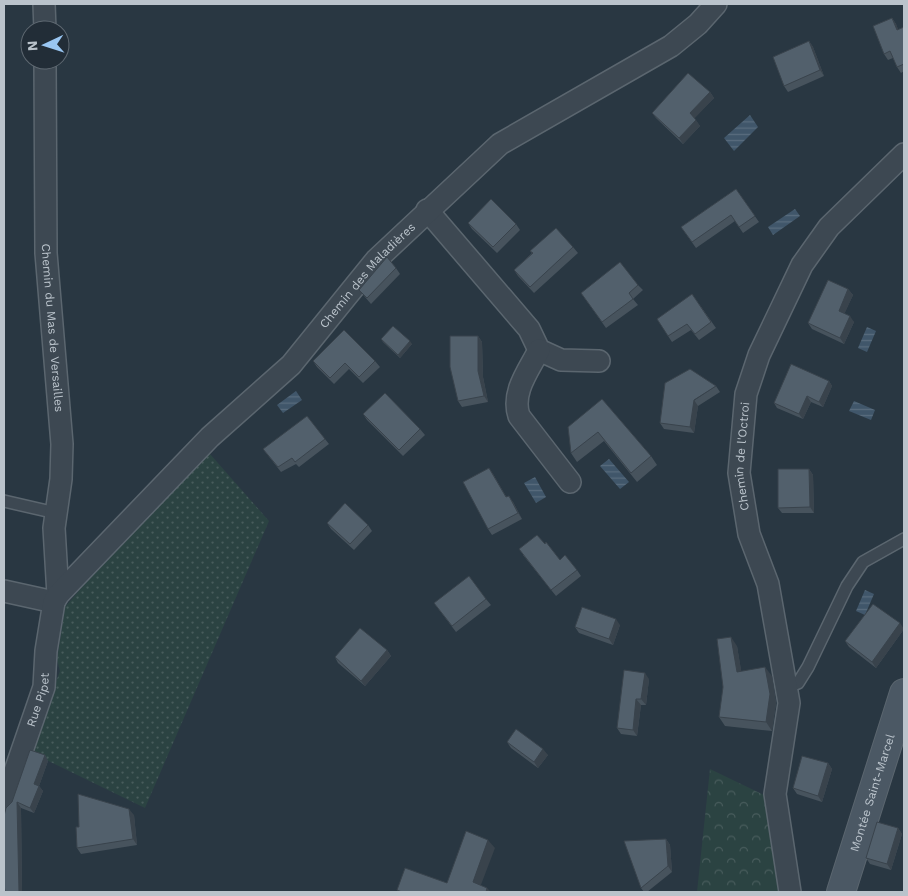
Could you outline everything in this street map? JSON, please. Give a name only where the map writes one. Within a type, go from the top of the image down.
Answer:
[{"type":"main road","name":"Montée Saint-Marcel","points":[[841,892],[904,693]]},
{"type":"street","points":[[44,4],[44,20]]},
{"type":"street","name":"Chemin des Maladières","points":[[56,598],[210,437],[290,365],[376,260],[500,144],[671,46],[698,24],[716,4]]},
{"type":"street","name":"Chemin du Mas de Versailles","points":[[45,70],[46,253],[62,444],[61,478],[54,528],[56,598]]},
{"type":"street","name":"Chemin de l'Octroi","points":[[790,892],[775,794],[790,703],[768,584],[749,534],[739,473],[746,394],[759,355],[802,265],[829,227],[904,154]]},
{"type":"street","points":[[428,210],[530,329],[540,350],[561,360],[599,361]]},
{"type":"street","points":[[540,350],[517,393],[516,406],[519,416],[570,482]]},
{"type":"street","points":[[4,591],[56,598]]},
{"type":"street","name":"Rue Pipet","points":[[4,803],[44,687],[46,651],[56,598]]},
{"type":"lane","points":[[4,501],[56,513]]},
{"type":"lane","points":[[788,687],[798,683],[808,667],[847,586],[863,562],[904,539]]},
{"type":"green space","points":[[210,454],[269,521],[145,808],[30,752],[60,671],[57,660],[65,607],[118,545],[205,455]]},
{"type":"green space","points":[[710,769],[768,797],[781,892],[697,892]]},
{"type":"water","points":[[750,115],[758,127],[734,151],[724,138]]},
{"type":"water","points":[[795,209],[800,216],[773,235],[768,227]]},
{"type":"water","points":[[867,327],[876,331],[867,352],[858,348]]},
{"type":"water","points":[[296,391],[302,400],[283,413],[277,405]]},
{"type":"water","points":[[854,401],[875,410],[871,420],[849,411]]},
{"type":"water","points":[[609,459],[629,482],[620,489],[600,466]]},
{"type":"water","points":[[535,477],[546,497],[536,503],[524,483]]},
{"type":"water","points":[[865,590],[874,594],[865,615],[856,611]]},
{"type":"building","points":[[892,18],[897,30],[904,27],[904,64],[897,67],[890,51],[884,54],[873,26]]},
{"type":"building","points":[[809,41],[820,70],[784,86],[773,57]]},
{"type":"building","points":[[688,73],[710,92],[690,113],[696,120],[679,138],[652,113]]},
{"type":"building","points":[[736,189],[755,216],[739,227],[731,215],[692,242],[681,227]]},
{"type":"building","points":[[491,199],[516,224],[493,247],[468,223]]},
{"type":"building","points":[[556,228],[573,247],[530,287],[514,270],[533,253],[530,251]]},
{"type":"building","points":[[387,257],[396,268],[367,298],[359,290]]},
{"type":"building","points":[[620,262],[638,285],[629,293],[633,299],[602,322],[581,293]]},
{"type":"building","points":[[828,280],[848,289],[839,311],[850,316],[840,338],[808,323]]},
{"type":"building","points":[[692,294],[711,322],[695,334],[687,324],[668,336],[657,319]]},
{"type":"building","points":[[393,326],[410,341],[398,355],[381,339]]},
{"type":"building","points":[[344,330],[375,361],[359,377],[345,363],[330,378],[313,361]]},
{"type":"building","points":[[450,336],[478,336],[478,371],[484,396],[458,401],[450,367]]},
{"type":"building","points":[[791,364],[829,381],[819,402],[807,396],[799,414],[774,403]]},
{"type":"building","points":[[690,369],[716,386],[694,400],[690,427],[660,423],[665,383]]},
{"type":"building","points":[[385,393],[420,429],[399,450],[363,414]]},
{"type":"building","points":[[602,399],[651,456],[631,473],[598,432],[571,453],[568,427]]},
{"type":"building","points":[[307,416],[325,439],[295,462],[292,458],[278,467],[263,449]]},
{"type":"building","points":[[489,468],[506,497],[509,496],[518,513],[488,529],[463,482]]},
{"type":"building","points":[[778,469],[809,469],[810,507],[778,508]]},
{"type":"building","points":[[345,503],[368,525],[350,544],[327,523]]},
{"type":"building","points":[[537,535],[545,544],[546,542],[560,560],[565,555],[577,570],[551,590],[519,549]]},
{"type":"building","points":[[469,576],[486,599],[452,626],[434,603]]},
{"type":"building","points":[[873,604],[900,623],[872,662],[845,641]]},
{"type":"building","points":[[582,607],[616,619],[609,639],[575,627]]},
{"type":"building","points":[[360,628],[387,650],[361,681],[335,657]]},
{"type":"building","points":[[731,637],[737,672],[765,667],[770,694],[766,722],[719,717],[723,687],[717,639]]},
{"type":"building","points":[[624,670],[645,673],[641,699],[636,699],[633,730],[617,728]]},
{"type":"building","points":[[516,729],[543,749],[534,762],[507,742]]},
{"type":"building","points":[[30,750],[45,755],[34,784],[39,786],[30,808],[17,802],[19,892],[5,892],[4,816],[6,808],[12,802]]},
{"type":"building","points":[[802,756],[828,763],[818,796],[793,788]]},
{"type":"building","points":[[78,794],[129,809],[133,839],[77,848],[76,827],[79,827]]},
{"type":"building","points":[[877,822],[898,828],[887,864],[866,858]]},
{"type":"building","points":[[466,831],[488,840],[473,882],[487,888],[486,892],[402,892],[397,890],[405,868],[447,883]]},
{"type":"building","points":[[666,839],[668,866],[641,888],[624,841]]}]
